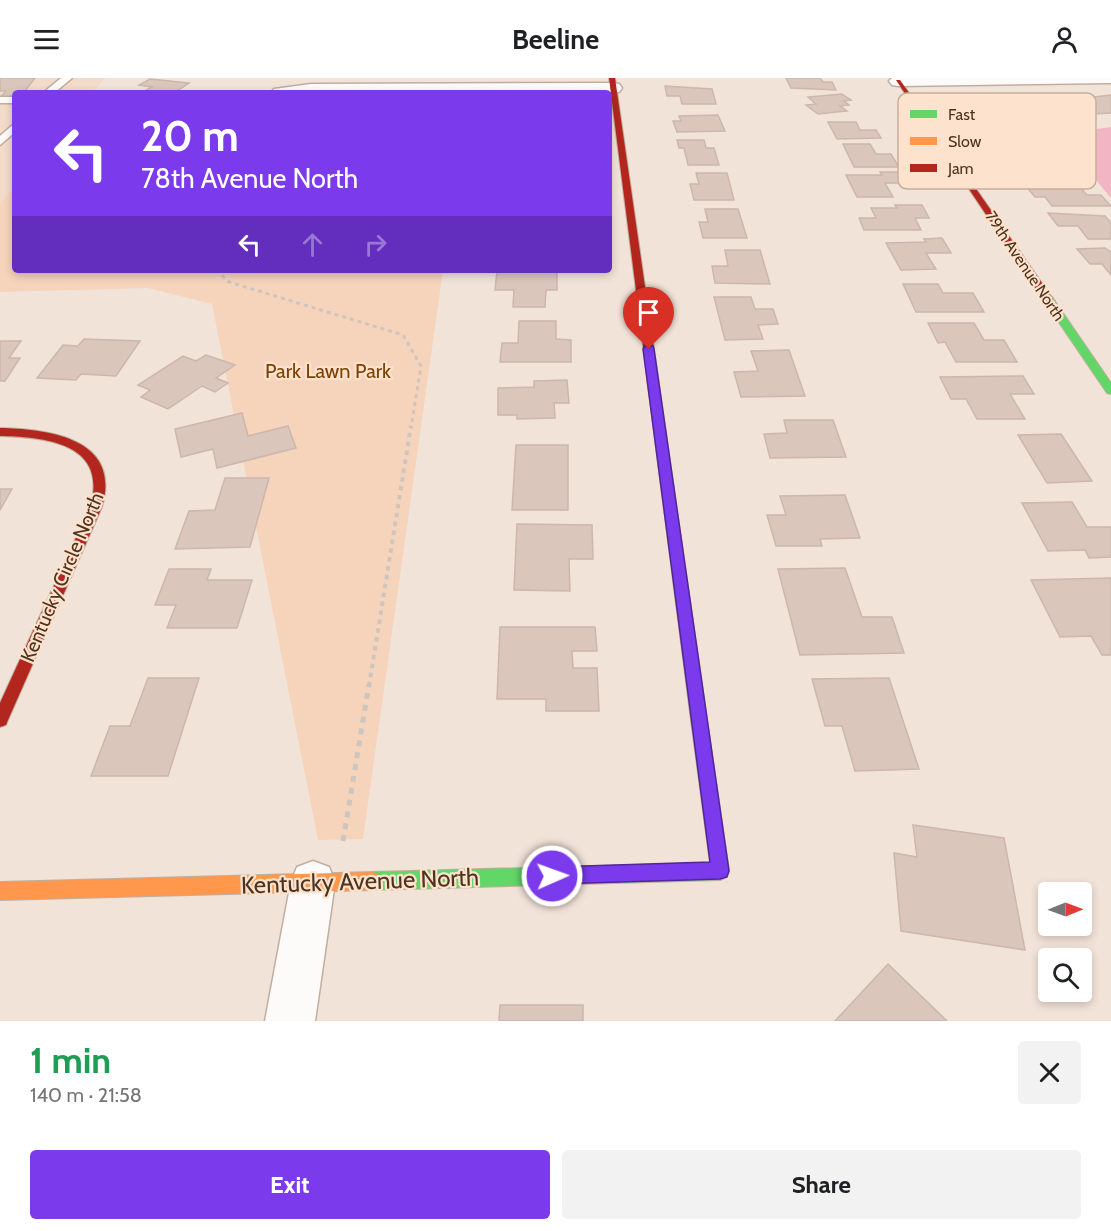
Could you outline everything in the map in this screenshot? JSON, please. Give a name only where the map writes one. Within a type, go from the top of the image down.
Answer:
[{"type":"street","points":[[898,81],[1111,78]]},
{"type":"street","name":"79th Avenue North","points":[[898,81],[906,93]]},
{"type":"street","points":[[303,90],[613,83]]},
{"type":"street","name":"Kentucky Avenue North","points":[[0,891],[720,871],[613,83]]},
{"type":"street","name":"79th Avenue North","points":[[972,189],[1111,391]]},
{"type":"street","name":"Kentucky Circle North","points":[[0,432],[45,435],[73,444],[93,459],[102,482],[96,507],[0,720]]},
{"type":"street","points":[[291,1021],[313,882]]},
{"type":"lane","points":[[52,90],[67,78]]},
{"type":"lane","points":[[0,142],[12,129]]},
{"type":"path","points":[[219,273],[229,282],[403,335],[421,366],[343,841],[313,882]]},
{"type":"shaded area","points":[[0,78],[105,78],[95,90],[12,90],[12,190],[0,204]]},
{"type":"shaded area","points":[[1111,127],[1111,198],[1096,180],[1097,129]]},
{"type":"green space","name":"Park Lawn Park","points":[[12,190],[12,273],[443,273],[363,839],[318,840],[212,304],[148,288],[0,292],[0,204]]},
{"type":"building","points":[[0,78],[35,78],[26,90],[12,90],[12,98],[0,98],[6,91],[0,91]]},
{"type":"building","points":[[786,78],[820,78],[823,82],[832,82],[836,90],[791,88]]},
{"type":"building","points":[[150,79],[189,83],[178,90],[146,90],[152,87],[139,85]]},
{"type":"building","points":[[665,86],[712,89],[716,104],[682,104],[680,96],[667,96]]},
{"type":"building","points":[[842,94],[851,100],[844,101],[849,105],[840,106],[847,111],[818,114],[806,105],[816,104],[808,97]]},
{"type":"building","points":[[1111,95],[1111,113],[1096,114],[1096,97]]},
{"type":"building","points":[[718,115],[725,131],[677,132],[673,121],[681,121],[679,116]]},
{"type":"building","points":[[828,122],[856,122],[860,130],[876,130],[881,138],[837,139]]},
{"type":"building","points":[[677,140],[704,140],[706,148],[714,148],[719,165],[688,165],[684,148],[679,148]]},
{"type":"building","points":[[843,144],[870,144],[876,154],[891,154],[898,165],[898,167],[854,167]]},
{"type":"building","points":[[880,172],[898,172],[898,183],[885,183],[893,197],[857,197],[846,175],[882,175]]},
{"type":"building","points":[[696,173],[727,173],[734,200],[694,200],[690,184],[699,184]]},
{"type":"building","points":[[1028,189],[1082,189],[1087,195],[1101,195],[1111,206],[1052,206],[1045,197],[1035,197]]},
{"type":"building","points":[[895,205],[922,205],[929,218],[915,218],[921,230],[864,230],[859,218],[876,218],[871,208],[897,208]]},
{"type":"building","points":[[705,209],[738,209],[747,238],[703,238],[699,222],[708,222]]},
{"type":"building","points":[[1048,213],[1105,216],[1111,223],[1111,239],[1088,239],[1078,226],[1058,226]]},
{"type":"building","points":[[942,238],[951,253],[926,253],[936,269],[901,270],[886,243],[926,242],[924,239]]},
{"type":"building","points":[[1105,248],[1111,252],[1111,275],[1102,264],[1090,264],[1077,249]]},
{"type":"building","points":[[725,250],[760,250],[770,284],[715,283],[712,266],[728,266]]},
{"type":"building","points":[[497,273],[557,273],[557,290],[546,290],[545,307],[513,307],[514,290],[495,290]]},
{"type":"building","points":[[903,284],[938,284],[943,293],[973,293],[984,312],[916,312]]},
{"type":"building","points":[[714,297],[751,297],[755,309],[773,309],[778,324],[758,325],[763,339],[725,340]]},
{"type":"building","points":[[519,321],[556,321],[556,339],[571,340],[571,362],[500,362],[502,343],[518,343]]},
{"type":"building","points":[[928,323],[974,323],[984,340],[1004,340],[1017,362],[956,362],[945,342],[938,343]]},
{"type":"building","points":[[84,339],[140,341],[116,376],[81,374],[76,380],[37,378],[63,345],[78,346]]},
{"type":"building","points":[[0,341],[21,341],[9,358],[20,358],[5,381],[0,381]]},
{"type":"building","points":[[789,350],[805,396],[741,397],[734,372],[758,371],[751,351]]},
{"type":"building","points":[[206,355],[235,365],[216,378],[228,383],[215,392],[202,386],[168,409],[141,397],[150,390],[138,385],[183,356],[196,361]]},
{"type":"building","points":[[1023,376],[1034,394],[1010,394],[1025,419],[977,419],[966,399],[951,399],[940,377]]},
{"type":"building","points":[[567,380],[569,403],[554,403],[555,418],[517,419],[517,415],[498,415],[498,388],[534,387],[534,381]]},
{"type":"building","points":[[242,413],[248,436],[288,426],[296,448],[217,468],[213,449],[181,457],[175,429]]},
{"type":"building","points":[[784,420],[833,420],[846,457],[770,458],[764,434],[787,433]]},
{"type":"building","points":[[1061,434],[1092,481],[1047,483],[1018,435]]},
{"type":"building","points":[[516,445],[568,445],[568,510],[512,510]]},
{"type":"building","points":[[225,478],[269,478],[250,547],[175,549],[189,511],[215,510]]},
{"type":"building","points":[[0,489],[12,489],[0,510]]},
{"type":"building","points":[[845,495],[860,538],[820,539],[822,546],[776,546],[767,515],[786,515],[780,496]]},
{"type":"building","points":[[1072,502],[1087,527],[1111,527],[1111,557],[1089,558],[1085,550],[1048,551],[1022,503]]},
{"type":"building","points":[[517,524],[592,525],[593,559],[569,559],[570,591],[514,590]]},
{"type":"building","points":[[845,568],[862,617],[892,617],[904,653],[800,655],[778,569]]},
{"type":"building","points":[[169,569],[211,569],[207,580],[252,580],[237,628],[167,628],[176,605],[155,605]]},
{"type":"building","points":[[1111,578],[1111,655],[1102,655],[1091,636],[1060,637],[1031,580]]},
{"type":"building","points":[[500,627],[595,627],[597,651],[572,651],[573,668],[597,668],[599,711],[546,711],[546,699],[497,699]]},
{"type":"building","points":[[148,678],[199,678],[168,776],[91,776],[110,726],[130,726]]},
{"type":"building","points":[[889,678],[919,769],[855,771],[842,726],[825,726],[812,679]]},
{"type":"building","points":[[913,825],[1004,838],[1025,950],[901,931],[894,853],[917,857]]},
{"type":"building","points":[[888,964],[947,1021],[835,1021]]},
{"type":"building","points":[[500,1005],[583,1005],[583,1021],[499,1021]]},
{"type":"traffic: fast","points":[[1048,299],[1111,391]]},
{"type":"traffic: fast","points":[[373,881],[720,871],[699,720]]},
{"type":"traffic: slow","points":[[662,447],[699,720]]},
{"type":"traffic: slow","points":[[0,891],[373,881]]},
{"type":"traffic: jam","points":[[612,78],[662,447]]},
{"type":"traffic: jam","points":[[898,81],[906,93]]},
{"type":"traffic: jam","points":[[972,189],[1048,299]]},
{"type":"traffic: jam","points":[[0,432],[46,436],[78,447],[90,456],[98,469],[101,484],[96,507],[0,720]]},
{"type":"route","points":[[552,876],[720,871],[649,349]]}]
